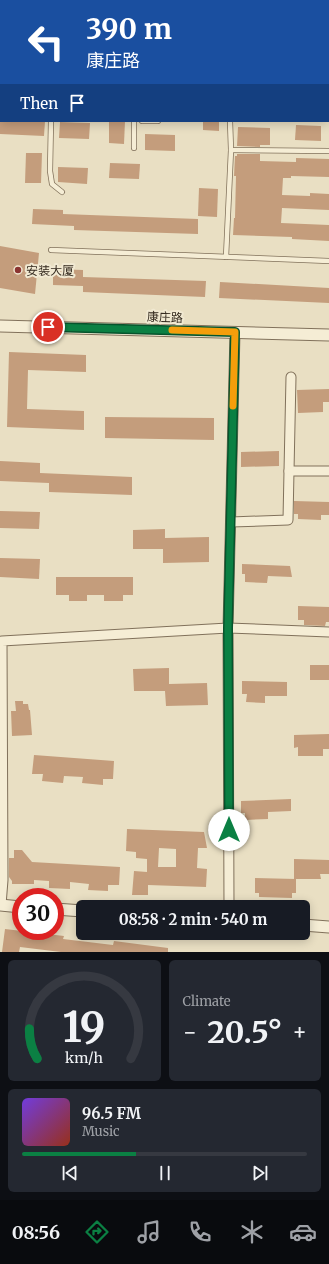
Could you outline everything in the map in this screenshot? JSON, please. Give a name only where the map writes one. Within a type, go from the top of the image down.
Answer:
[{"type":"street","name":"康庄路","points":[[0,326],[329,335]]},
{"type":"street","points":[[229,900],[228,628],[235,332]]},
{"type":"street","points":[[231,522],[288,520],[291,377]]},
{"type":"street","points":[[289,471],[329,471]]},
{"type":"street","points":[[12,907],[0,906],[3,880],[2,641],[228,628],[329,632]]},
{"type":"street","points":[[64,910],[76,910]]},
{"type":"street","points":[[310,926],[329,927]]},
{"type":"lane","points":[[51,122],[50,171],[52,184],[62,192]]},
{"type":"lane","points":[[134,122],[134,148]]},
{"type":"lane","points":[[226,257],[230,122]]},
{"type":"lane","points":[[230,150],[329,151]]},
{"type":"lane","points":[[51,250],[329,261]]},
{"type":"building","points":[[0,122],[45,122],[44,136],[0,134]]},
{"type":"building","points":[[60,122],[90,123],[89,139],[59,138]]},
{"type":"building","points":[[109,122],[125,122],[124,144],[109,143]]},
{"type":"building","points":[[203,122],[219,122],[219,131],[203,130]]},
{"type":"building","points":[[296,125],[321,126],[321,141],[295,140]]},
{"type":"building","points":[[238,127],[270,128],[270,145],[260,145],[260,147],[237,146]]},
{"type":"building","points":[[145,134],[175,135],[175,151],[145,150]]},
{"type":"building","points":[[26,153],[42,153],[41,183],[25,183]]},
{"type":"building","points":[[237,154],[260,154],[260,161],[296,162],[296,158],[329,159],[329,177],[291,176],[291,178],[283,178],[282,195],[310,196],[310,193],[329,194],[329,210],[282,208],[281,223],[329,225],[329,241],[292,239],[292,237],[233,235],[236,176],[234,176],[235,156],[237,156]]},
{"type":"building","points":[[110,163],[140,164],[139,179],[109,178]]},
{"type":"building","points":[[58,167],[88,168],[87,184],[58,182]]},
{"type":"building","points":[[199,188],[218,189],[217,217],[198,216]]},
{"type":"building","points":[[33,209],[63,210],[63,214],[198,219],[198,234],[74,230],[74,226],[32,224]]},
{"type":"building","name":"安装大厦","points":[[0,246],[39,253],[35,294],[0,288]]},
{"type":"building","points":[[53,269],[83,270],[83,277],[206,281],[205,297],[83,292],[83,286],[53,285]]},
{"type":"building","points":[[220,282],[329,288],[329,303],[219,298]]},
{"type":"building","points":[[9,352],[86,355],[86,372],[28,370],[27,409],[84,411],[84,430],[7,427]]},
{"type":"building","points":[[329,389],[329,402],[323,402],[323,412],[298,413],[297,390]]},
{"type":"building","points":[[105,417],[214,418],[214,440],[105,438]]},
{"type":"building","points":[[279,451],[279,466],[241,467],[241,452]]},
{"type":"building","points":[[0,461],[40,463],[40,473],[132,477],[132,495],[49,492],[49,483],[0,481]]},
{"type":"building","points":[[294,501],[329,502],[329,515],[321,515],[321,520],[298,519],[298,514],[294,514]]},
{"type":"building","points":[[0,511],[40,512],[39,529],[0,528]]},
{"type":"building","points":[[165,529],[165,538],[209,537],[209,562],[163,563],[163,549],[133,549],[133,530]]},
{"type":"building","points":[[0,558],[40,559],[39,579],[0,577]]},
{"type":"building","points":[[242,564],[290,566],[292,577],[268,576],[267,583],[245,582],[245,574],[242,574]]},
{"type":"building","points":[[56,577],[133,577],[133,595],[123,595],[123,601],[104,601],[104,595],[87,595],[87,601],[69,601],[69,595],[56,595]]},
{"type":"building","points":[[298,606],[329,607],[329,622],[326,622],[325,626],[304,625],[304,620],[298,620]]},
{"type":"building","points":[[310,665],[329,665],[329,680],[310,680]]},
{"type":"building","points":[[169,668],[169,684],[207,683],[208,705],[166,706],[165,691],[134,691],[133,669]]},
{"type":"building","points":[[242,681],[287,682],[287,696],[265,696],[265,703],[246,702],[247,694],[242,694]]},
{"type":"building","points":[[15,701],[23,701],[23,704],[28,704],[30,710],[32,735],[12,736],[11,711],[16,711]]},
{"type":"building","points":[[329,734],[329,749],[323,749],[323,756],[298,756],[298,747],[294,748],[294,735]]},
{"type":"building","points":[[34,755],[114,761],[113,779],[103,779],[103,785],[82,783],[83,777],[64,776],[63,783],[42,781],[43,774],[32,774]]},
{"type":"building","points":[[291,799],[291,811],[268,812],[268,819],[245,820],[245,813],[241,813],[241,801]]},
{"type":"building","points":[[127,829],[204,832],[207,848],[198,848],[197,868],[207,869],[206,887],[148,885],[148,895],[132,895],[134,871],[147,872],[147,859],[136,858],[136,852],[126,851]],"holes":[[[159,848],[176,849],[176,867],[158,867]]]},
{"type":"building","points":[[14,850],[22,850],[32,862],[120,867],[119,885],[108,885],[108,891],[88,890],[89,884],[70,882],[70,889],[49,888],[49,881],[34,880],[34,884],[12,884],[9,877],[9,858],[14,858]]},
{"type":"building","points":[[294,859],[329,860],[329,874],[320,874],[321,879],[294,879]]},
{"type":"building","points":[[255,878],[296,879],[296,893],[292,893],[292,898],[259,897],[259,893],[255,893]]},
{"type":"building","points":[[5,929],[12,930],[12,940],[64,939],[113,945],[114,941],[168,948],[168,952],[61,952],[20,947],[19,952],[2,952]]},
{"type":"slow traffic","points":[[172,330],[235,332],[233,406]]},
{"type":"place","name":"安装大厦","points":[[18,270]]},
{"type":"route","points":[[48,327],[235,332],[228,628],[229,830]]}]
